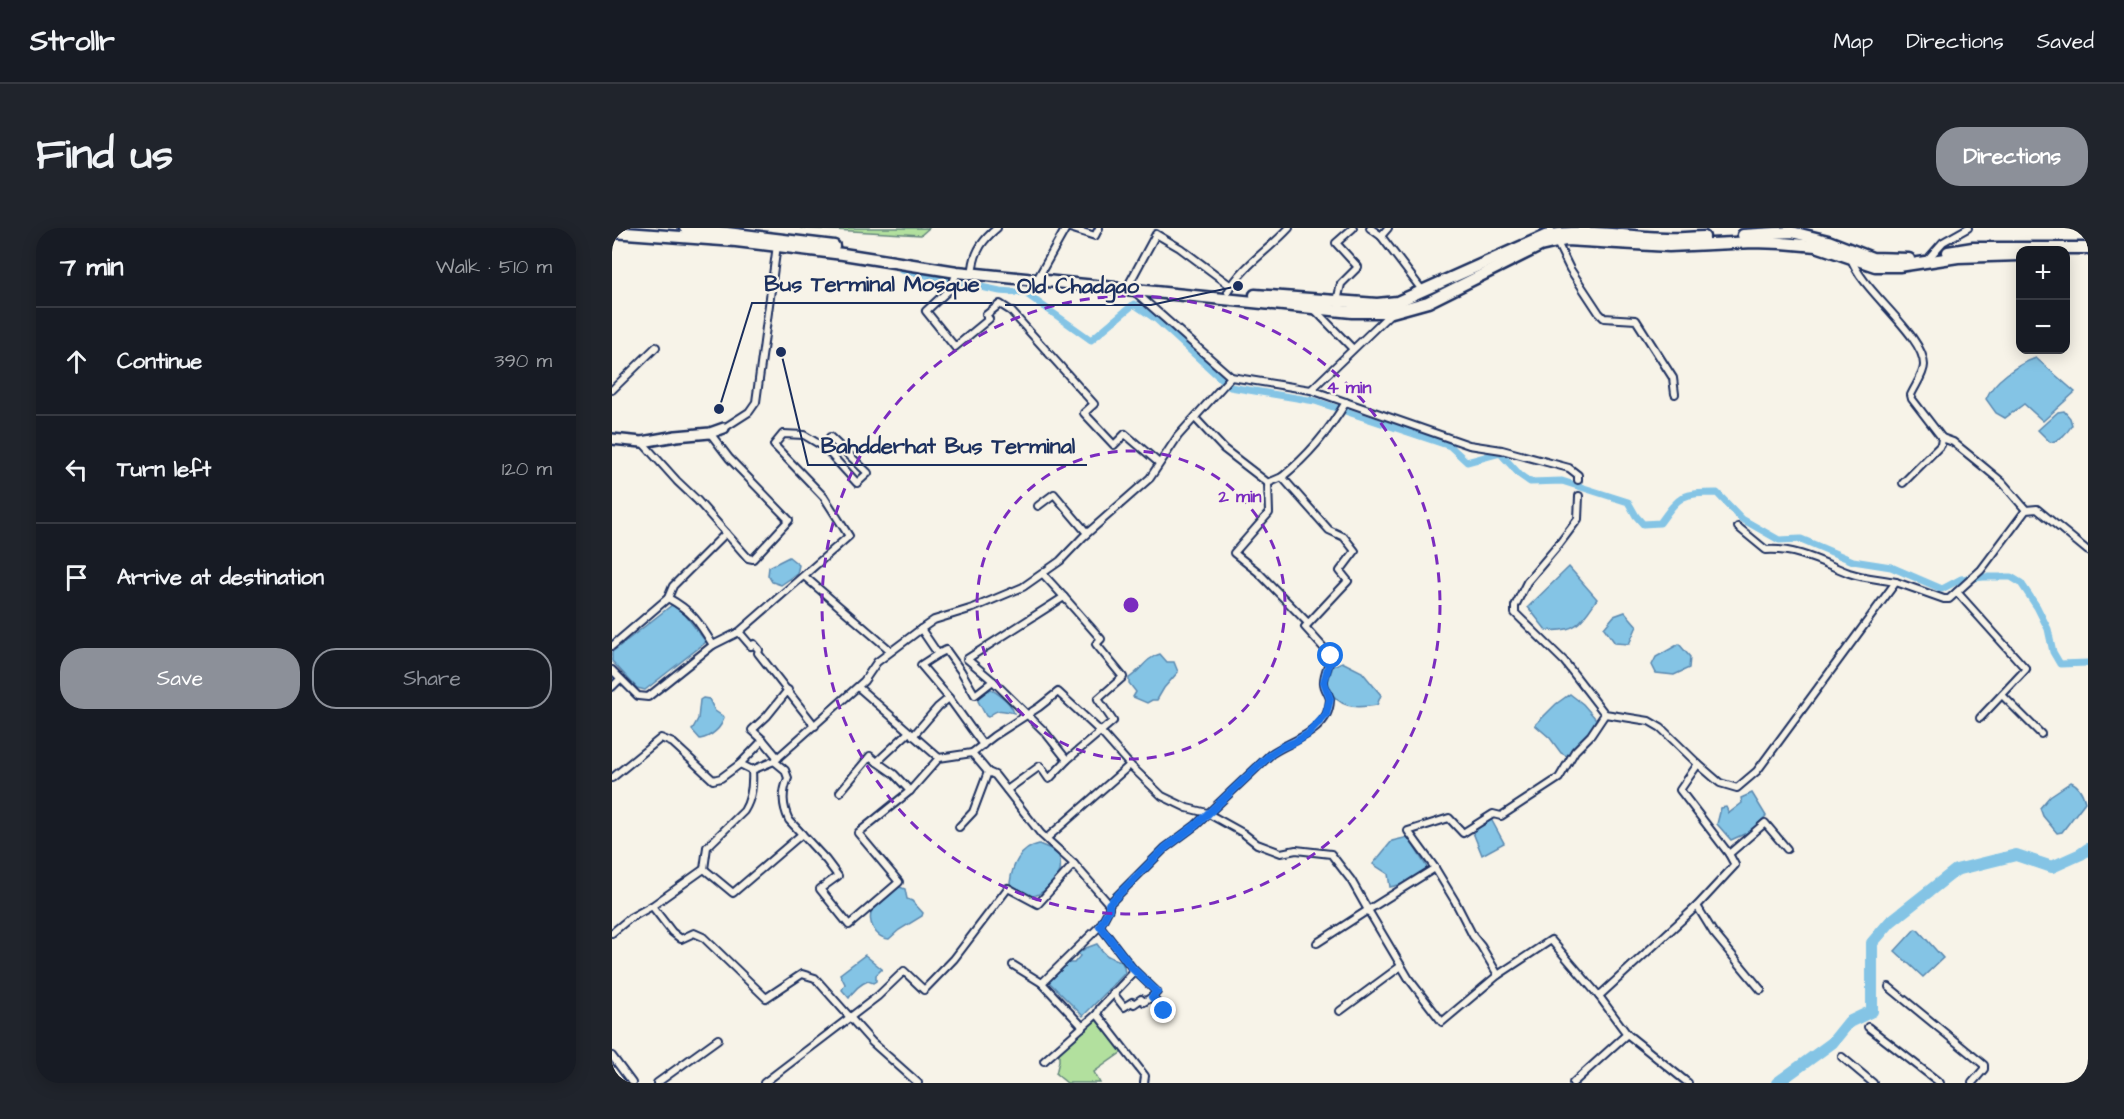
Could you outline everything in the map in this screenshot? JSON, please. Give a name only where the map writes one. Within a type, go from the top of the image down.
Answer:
[{"type":"highway","points":[[685,228],[957,272],[1130,286],[1230,289],[1377,304],[1397,302],[1562,232],[1666,238],[1792,232],[1828,241],[1872,258],[1929,259],[1973,248],[2088,248]]},
{"type":"highway","points":[[612,232],[778,243],[1352,312],[1392,312],[1428,302],[1540,246],[1552,235]]},
{"type":"highway","points":[[1552,235],[1576,240],[1668,246],[1754,242],[1816,246],[1875,266],[1929,259],[2016,255]]},
{"type":"highway","points":[[2070,254],[2088,254]]},
{"type":"main road","points":[[612,439],[642,442],[710,433],[724,428]]},
{"type":"street","points":[[973,268],[974,254],[997,228]]},
{"type":"street","points":[[1039,276],[1068,228],[1095,236],[1099,228]]},
{"type":"street","points":[[1289,228],[1251,262],[1230,289],[1180,248],[1156,234],[1130,286],[1231,377],[1311,390],[1469,445],[1502,450],[1569,468],[1578,475],[1578,480]]},
{"type":"street","points":[[1337,301],[1341,284],[1358,267],[1336,243],[1353,228]]},
{"type":"street","points":[[1370,228],[1381,236],[1422,290]]},
{"type":"street","points":[[1381,236],[1388,228]]},
{"type":"street","points":[[1929,259],[1943,242],[1968,228]]},
{"type":"street","points":[[1552,235],[1599,313],[1604,318],[1636,320],[1673,378],[1675,394]]},
{"type":"street","points":[[724,428],[749,412],[756,402],[778,243]]},
{"type":"street","points":[[1851,258],[1859,276],[1913,341],[1923,357],[1924,368],[1911,395],[1912,399],[1942,438],[1953,442],[1979,463],[2001,482],[2026,510]]},
{"type":"street","points":[[957,272],[951,288],[926,311],[955,347],[989,319],[986,315],[1000,304],[1011,310],[1095,404],[1084,413],[1114,446],[1125,434],[1160,464]]},
{"type":"street","points":[[1312,308],[1353,349]]},
{"type":"street","points":[[1311,390],[1392,312]]},
{"type":"street","points":[[612,390],[656,347]]},
{"type":"street","points":[[740,764],[752,770],[776,760],[858,687],[878,662],[921,628],[934,620],[973,608],[1023,587],[1060,561],[1087,533],[1150,478],[1178,436],[1231,377]]},
{"type":"street","points":[[1268,483],[1282,477],[1300,462],[1346,402]]},
{"type":"street","points":[[1195,418],[1224,449],[1268,483],[1269,513],[1234,553],[1258,572],[1308,623]]},
{"type":"street","points":[[642,442],[748,558],[753,559],[789,520],[729,458],[710,433]]},
{"type":"street","points":[[612,670],[638,696],[648,697],[713,645],[739,632],[849,536],[824,496],[774,445],[783,434],[804,435],[824,447],[857,483],[868,473],[830,437]]},
{"type":"street","points":[[1903,483],[1941,445],[1942,438]]},
{"type":"street","points":[[1042,983],[1100,926],[1109,909],[1109,904],[1165,848],[1196,825],[1271,754],[1308,734],[1326,715],[1330,699],[1324,682],[1331,656],[1305,627],[1348,581],[1340,571],[1355,551],[1344,537],[1329,530],[1282,477]]},
{"type":"street","points":[[1038,506],[1054,494],[1087,533]]},
{"type":"street","points":[[1579,496],[1578,519],[1527,582],[1515,606],[1515,613],[1564,661],[1605,714],[1649,722],[1660,728],[1720,783],[1737,788],[1757,771],[1896,582]]},
{"type":"street","points":[[1738,527],[1766,550],[1782,549],[1805,555],[1851,574],[1896,582],[1944,599],[1949,599],[1977,574],[2026,510],[2037,509],[2088,551]]},
{"type":"street","points":[[612,646],[668,598],[673,586],[726,533]]},
{"type":"street","points":[[1007,790],[1040,766],[1049,779],[1067,759],[1113,721],[1098,699],[1123,677],[1096,644],[1101,639],[1043,574]]},
{"type":"street","points":[[804,576],[891,651]]},
{"type":"street","points":[[1957,592],[2026,669],[1980,718]]},
{"type":"street","points":[[1064,597],[968,659],[1045,732],[1067,759]]},
{"type":"street","points":[[668,598],[685,608],[702,627],[713,645]]},
{"type":"street","points":[[921,628],[938,654]]},
{"type":"street","points":[[739,632],[751,646],[754,644],[759,650],[758,653],[815,726]]},
{"type":"street","points":[[983,745],[921,665],[946,651],[975,695],[993,681]]},
{"type":"street","points":[[612,687],[620,679]]},
{"type":"street","points":[[858,687],[939,758]]},
{"type":"street","points":[[788,690],[752,730],[763,740],[785,770],[788,778],[783,790],[789,820],[838,876],[819,889],[849,926],[899,882],[858,833],[910,791],[939,758],[972,753],[1058,692],[1101,731],[1130,765],[1162,796],[1187,808],[1208,813],[1244,833],[1257,844],[1281,853],[1296,850],[1331,854],[1351,880],[1401,966],[1442,1022],[1498,975],[1551,940],[1599,996],[1627,1034],[1688,1083]]},
{"type":"street","points":[[2002,695],[2041,734]]},
{"type":"street","points":[[878,762],[948,698]]},
{"type":"street","points":[[1498,975],[1473,936],[1455,901],[1408,831],[1449,818],[1463,833],[1493,814],[1501,816],[1559,778],[1575,751],[1591,735],[1605,714]]},
{"type":"street","points":[[612,778],[661,738],[673,743],[713,780],[721,778],[740,764],[763,740]]},
{"type":"street","points":[[972,753],[988,771],[995,775],[1041,834],[1074,864],[1109,904]]},
{"type":"street","points":[[840,792],[870,756],[894,774],[910,791]]},
{"type":"street","points":[[1599,996],[1697,906],[1735,867],[1729,854],[1680,790],[1698,764]]},
{"type":"street","points":[[1047,838],[1130,765]]},
{"type":"street","points":[[612,933],[630,918],[652,906],[704,869],[707,847],[744,811],[748,804],[752,792],[752,770]]},
{"type":"street","points":[[959,827],[973,812],[988,771]]},
{"type":"street","points":[[1729,854],[1765,823],[1787,849]]},
{"type":"street","points":[[704,869],[733,893],[802,834]]},
{"type":"street","points":[[764,1083],[878,996],[904,971],[924,990],[954,959],[1008,888],[1038,904],[1074,864]]},
{"type":"street","points":[[1317,943],[1434,868]]},
{"type":"street","points":[[652,906],[672,932],[681,939],[694,933],[703,937],[766,998],[802,974],[815,978],[872,1042],[918,1083]]},
{"type":"street","points":[[1697,906],[1713,932],[1761,990]]},
{"type":"street","points":[[1100,926],[1133,969],[1157,992],[1144,1002],[1141,999],[1124,1007],[1113,993]]},
{"type":"street","points":[[1013,965],[1042,983],[1083,1027]]},
{"type":"street","points":[[1340,1011],[1401,966]]},
{"type":"street","points":[[1044,1061],[1097,1014],[1132,974],[1133,969]]},
{"type":"street","points":[[1889,987],[1984,1065],[1984,1069],[1972,1083]]},
{"type":"street","points":[[1152,997],[1164,1011]]},
{"type":"street","points":[[1097,1014],[1145,1076],[1144,1083]]},
{"type":"street","points":[[1868,1027],[1940,1083]]},
{"type":"street","points":[[1573,1083],[1627,1034]]},
{"type":"street","points":[[657,1083],[718,1039]]},
{"type":"street","points":[[612,1056],[632,1083]]},
{"type":"street","points":[[1842,1057],[1873,1083]]},
{"type":"green space","points":[[800,228],[929,228],[921,235]]},
{"type":"green space","points":[[1097,1019],[1122,1052],[1094,1072],[1100,1083],[1067,1083],[1056,1074],[1059,1051]]},
{"type":"water","points":[[2036,358],[2075,392],[2043,421],[2024,404],[2005,418],[1996,413],[1986,399],[1989,392],[2007,374]]},
{"type":"water","points":[[2064,411],[2072,425],[2060,438],[2050,442],[2038,430],[2058,412]]},
{"type":"water","points":[[789,557],[799,565],[797,574],[781,585],[772,582],[768,575],[769,567]]},
{"type":"water","points":[[1569,567],[1597,599],[1578,624],[1565,630],[1546,630],[1528,607]]},
{"type":"water","points":[[672,605],[683,612],[706,642],[645,690],[637,688],[612,661],[612,652]]},
{"type":"water","points":[[1625,612],[1637,626],[1629,644],[1615,643],[1604,628],[1614,616]]},
{"type":"water","points":[[1679,644],[1690,657],[1689,668],[1674,675],[1656,673],[1652,665],[1656,657]]},
{"type":"water","points":[[1160,654],[1167,662],[1174,662],[1178,672],[1157,700],[1147,703],[1133,697],[1136,692],[1129,683],[1129,678],[1151,658]]},
{"type":"water","points":[[1342,662],[1362,672],[1381,695],[1377,705],[1354,707],[1342,703],[1331,694],[1326,687],[1333,666]]},
{"type":"water","points":[[991,689],[1008,702],[1014,713],[1000,710],[986,716],[978,701],[978,696]]},
{"type":"water","points":[[1570,694],[1583,704],[1596,719],[1590,731],[1567,756],[1561,753],[1550,738],[1535,725]]},
{"type":"water","points":[[709,699],[715,711],[724,717],[721,725],[715,731],[700,739],[692,730],[698,719],[700,700]]},
{"type":"water","points":[[2071,782],[2080,790],[2085,802],[2062,832],[2057,833],[2043,816],[2040,808],[2050,796]]},
{"type":"water","points":[[1752,793],[1766,816],[1751,831],[1731,840],[1717,824],[1721,808],[1726,807],[1729,813],[1742,803],[1741,798]]},
{"type":"water","points":[[1491,819],[1504,843],[1482,855],[1472,830]]},
{"type":"water","points":[[1408,837],[1428,869],[1403,884],[1390,887],[1388,874],[1373,864],[1392,841]]},
{"type":"water","points":[[1039,844],[1051,849],[1059,856],[1060,871],[1049,887],[1031,896],[1010,883],[1018,859],[1027,849]]},
{"type":"water","points":[[897,886],[905,889],[907,899],[923,913],[889,939],[884,938],[871,924],[872,909],[883,896]]},
{"type":"water","points":[[1915,929],[1943,958],[1923,977],[1895,951]]},
{"type":"water","points":[[1097,944],[1107,955],[1120,960],[1125,973],[1083,1016],[1049,982],[1068,963],[1074,963],[1080,956],[1078,953]]},
{"type":"water","points":[[865,955],[882,969],[876,975],[876,981],[862,984],[849,998],[842,990],[845,984],[840,974]]},
{"type":"waterway","points":[[902,270],[1000,291],[1025,293],[1091,340],[1134,304],[1156,319],[1230,387],[1315,401],[1450,446],[1467,462],[1500,453],[1520,475],[1530,482],[1562,481],[1628,502],[1643,524],[1660,523],[1672,506],[1689,495],[1717,493],[1742,519],[1779,540],[1801,539],[1853,561],[1891,567],[1942,589],[1961,579],[2011,577],[2021,583],[2037,607],[2048,629],[2053,652],[2060,664],[2088,663]]},
{"type":"waterway","points":[[1777,1083],[1832,1043],[1849,1022],[1872,1011],[1872,943],[1890,922],[1956,870],[2016,855],[2052,867],[2088,849]]},
{"type":"place","name":"Old Chadgao","points":[[1238,286]]},
{"type":"place","name":"Bahdderhat Bus Terminal","points":[[781,352]]},
{"type":"place","name":"Bus Terminal Mosque","points":[[719,409]]},
{"type":"route","points":[[1164,1011],[1152,997],[1157,992],[1133,969],[1100,926],[1109,909],[1109,904],[1165,848],[1196,825],[1271,754],[1308,734],[1326,715],[1330,699],[1324,682],[1331,656]]}]
